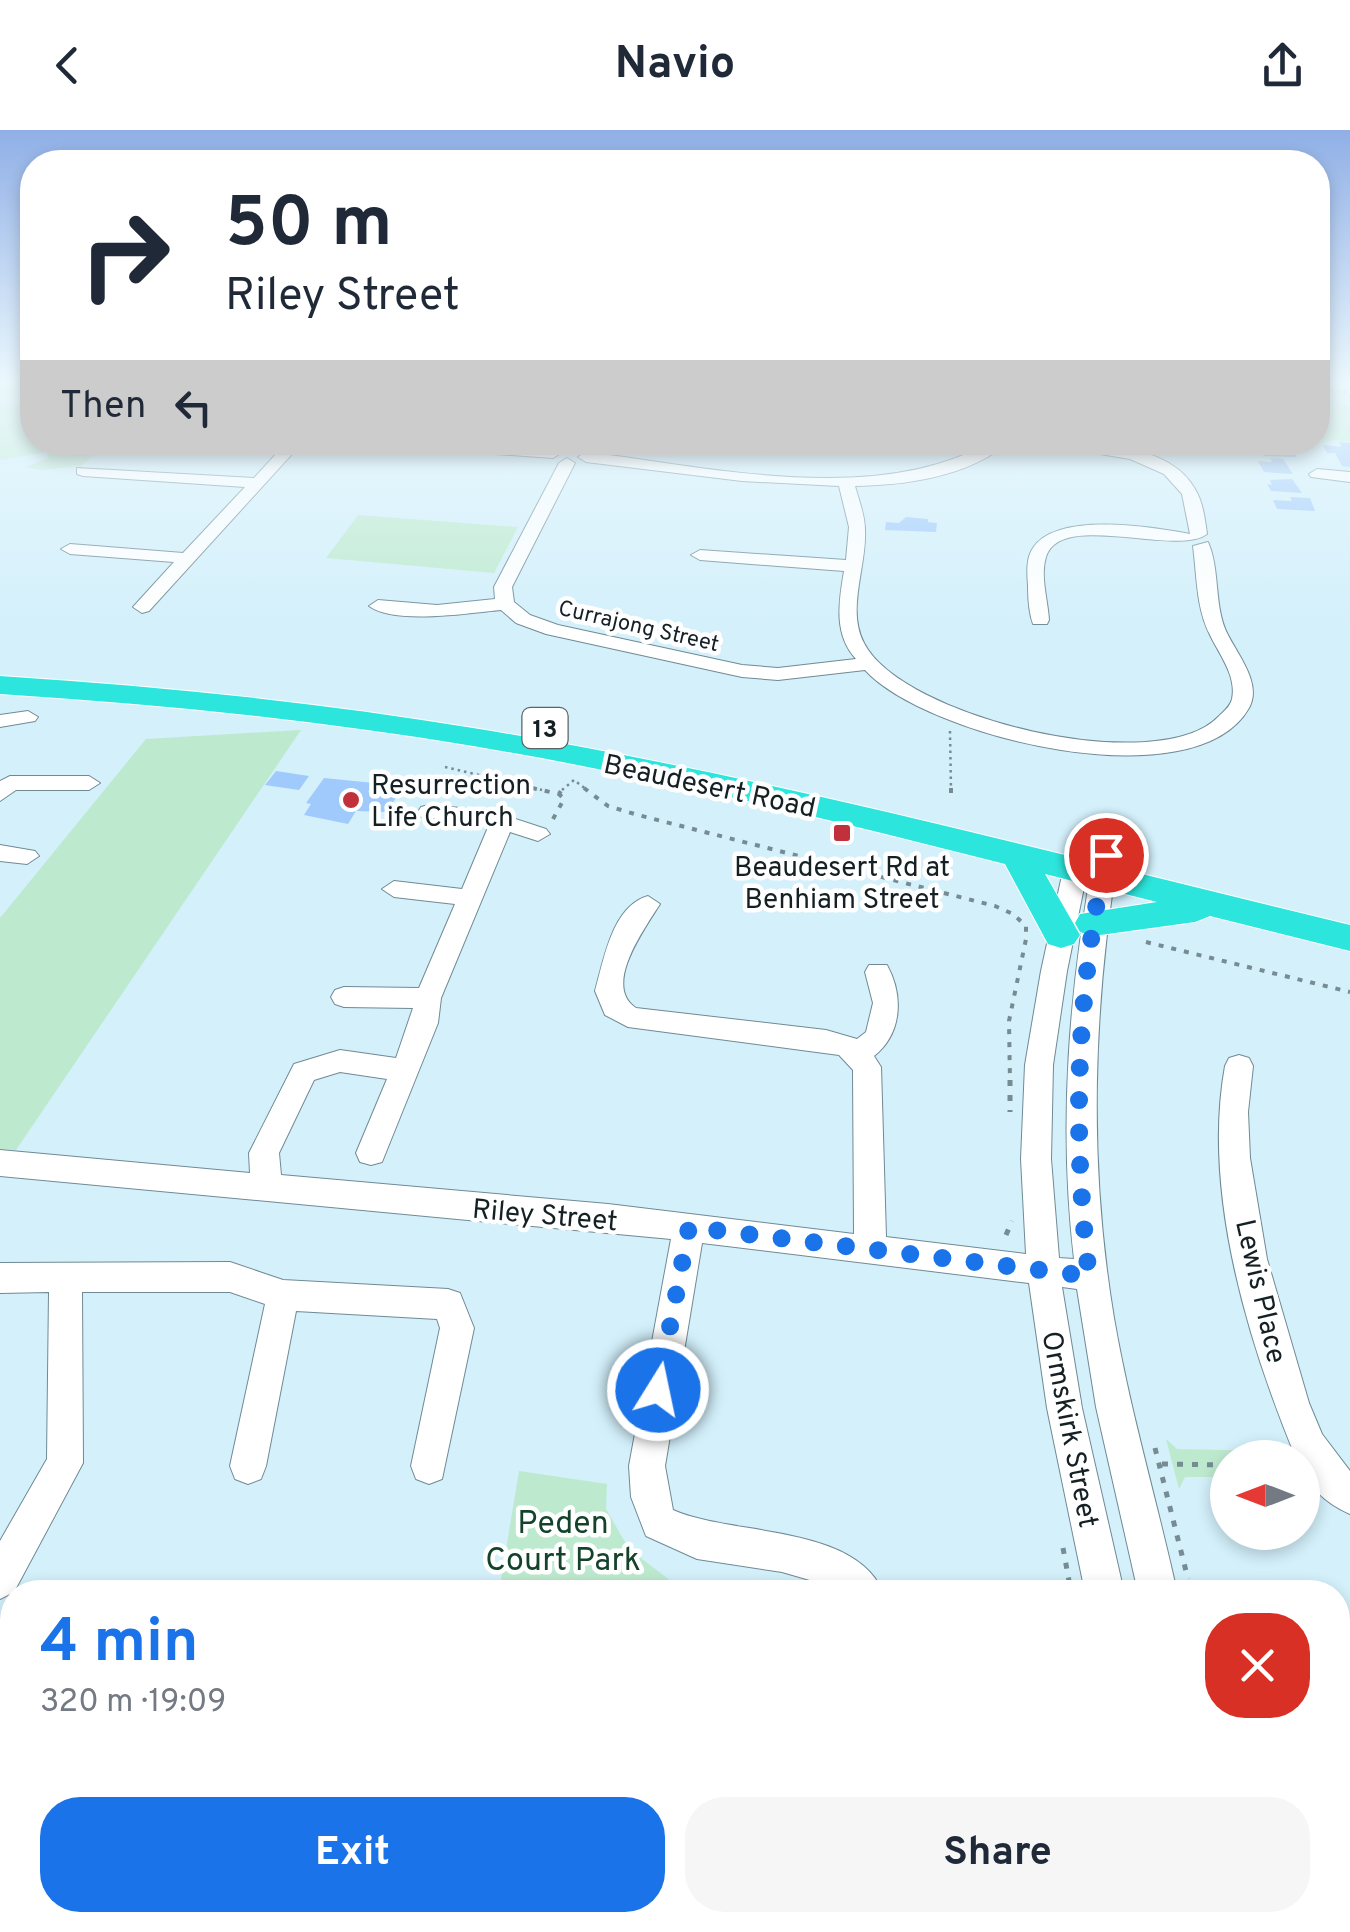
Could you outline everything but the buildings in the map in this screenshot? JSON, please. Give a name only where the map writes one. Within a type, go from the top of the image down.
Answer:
[{"type":"highway","name":"Beaudesert Road","points":[[0,667],[303,692],[548,728],[725,765],[1091,863],[1214,905],[1350,938]]},
{"type":"highway","name":"Beaudesert Road","points":[[0,684],[286,711],[552,752],[758,794],[1019,858],[1091,863],[1350,912]]},
{"type":"highway","points":[[1019,858],[1077,929],[1126,916],[1170,916],[1214,905]]},
{"type":"street","points":[[142,607],[274,464]]},
{"type":"street","points":[[378,606],[437,611],[505,604],[503,588],[566,464]]},
{"type":"street","points":[[724,464],[846,483],[942,471],[961,464]]},
{"type":"street","points":[[846,483],[857,528],[848,620],[854,644],[866,664],[904,694],[951,716],[1113,750],[1186,744],[1232,721],[1242,702],[1242,680],[1213,622],[1191,494],[1166,470],[1150,464]]},
{"type":"street","points":[[83,471],[255,483]]},
{"type":"street","points":[[1317,475],[1350,476]]},
{"type":"street","points":[[1040,620],[1037,554],[1046,541],[1068,532],[1099,530],[1196,539]]},
{"type":"street","points":[[70,549],[186,558]]},
{"type":"street","points":[[700,555],[853,566]]},
{"type":"street","name":"Currajong Street","points":[[505,604],[523,618],[554,630],[742,672],[778,674],[866,664]]},
{"type":"street","points":[[0,721],[28,718]]},
{"type":"street","points":[[3,786],[89,783]]},
{"type":"street","points":[[429,812],[491,818],[538,834]]},
{"type":"street","points":[[371,1153],[424,1022],[428,998],[502,823]]},
{"type":"street","points":[[0,853],[27,856]]},
{"type":"street","name":"Ormskirk Street","points":[[1091,863],[1077,929],[1042,1038],[1037,1094],[1044,1272],[1060,1390],[1102,1580]]},
{"type":"street","points":[[394,889],[472,898]]},
{"type":"street","points":[[648,904],[626,930],[608,990],[615,1008],[628,1017],[652,1022],[826,1042],[857,1054],[867,1067],[870,1249]]},
{"type":"street","name":"Ormskirk Street","points":[[1077,929],[1082,988],[1078,1064],[1081,1210],[1089,1276],[1142,1466],[1156,1580]]},
{"type":"street","points":[[857,1054],[879,1037],[886,1003],[878,972]]},
{"type":"street","points":[[344,998],[428,998]]},
{"type":"street","points":[[268,1190],[264,1153],[304,1072],[340,1061],[405,1070]]},
{"type":"street","name":"Lewis Place","points":[[1239,1066],[1233,1095],[1238,1189],[1274,1353],[1313,1457],[1341,1491],[1350,1495]]},
{"type":"street","name":"Riley Street","points":[[0,1163],[689,1227],[1089,1276]]},
{"type":"street","points":[[689,1227],[647,1466],[650,1497],[659,1523],[697,1540],[782,1553],[830,1566],[848,1580]]},
{"type":"street","points":[[0,1278],[230,1277],[282,1295],[448,1304],[458,1328],[429,1466]]},
{"type":"street","points":[[0,1579],[65,1463],[66,1279]]},
{"type":"street","points":[[248,1466],[282,1295]]},
{"type":"path","points":[[951,716],[951,794]]},
{"type":"path","points":[[445,767],[559,794],[564,799],[560,808],[538,834]]},
{"type":"path","points":[[559,794],[565,784],[574,780],[608,806],[638,816],[976,901],[1013,914],[1026,926],[1026,939],[1009,1022],[1010,1119]]},
{"type":"path","points":[[1136,939],[1350,992]]},
{"type":"path","points":[[1006,1235],[1014,1219]]},
{"type":"path","points":[[1142,1466],[1155,1446]]},
{"type":"path","points":[[1142,1466],[1210,1465]]},
{"type":"path","points":[[1142,1466],[1185,1580]]},
{"type":"green space","points":[[33,464],[83,464],[41,470],[25,467]]},
{"type":"green space","points":[[358,515],[518,527],[494,573],[326,558]]},
{"type":"green space","points":[[301,730],[16,1150],[0,1149],[0,918],[146,739]]},
{"type":"green space","points":[[1166,1439],[1177,1449],[1210,1450],[1210,1477],[1185,1477],[1179,1489]]},
{"type":"green space","name":"Peden Court Park","points":[[519,1471],[607,1484],[606,1509],[629,1549],[670,1580],[501,1580]]},
{"type":"place","name":"Resurrection Life Church","points":[[351,800]]},
{"type":"place","name":"Beaudesert Rd at Benhiam Street","points":[[842,833]]},
{"type":"route","points":[[658,1390],[689,1227],[1089,1276],[1081,1210],[1078,1064],[1082,988],[1106,855]]}]
